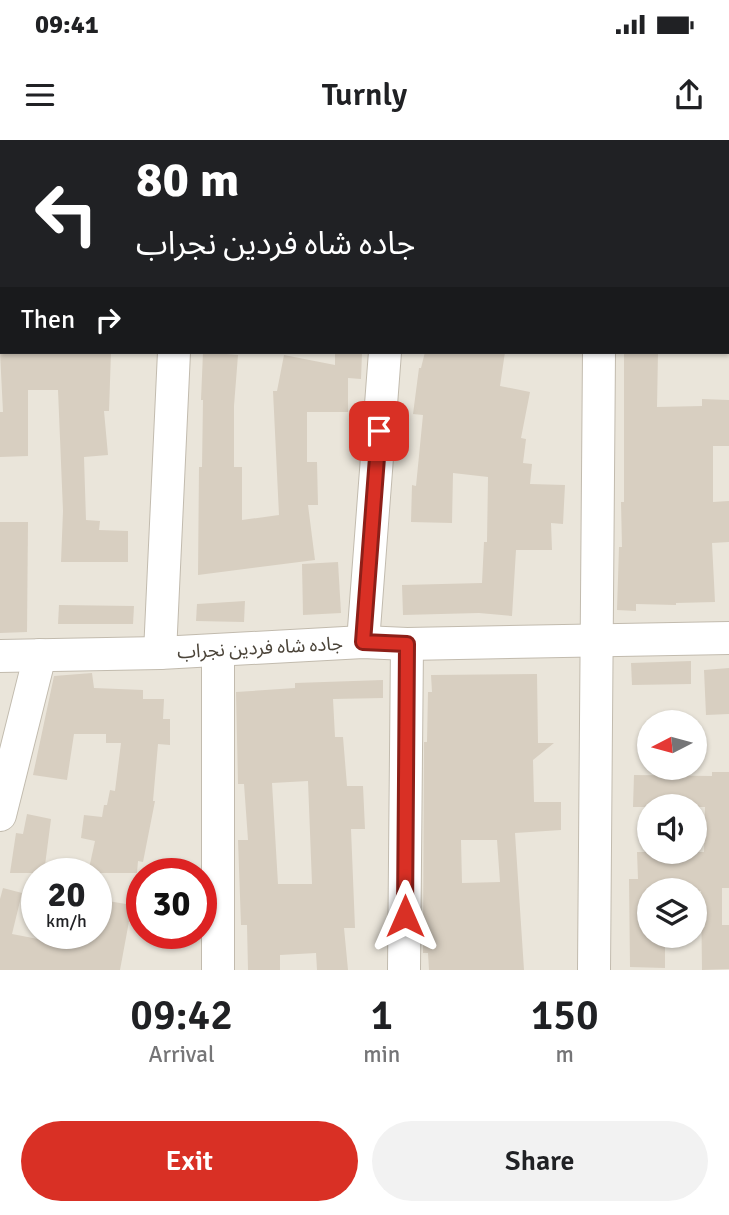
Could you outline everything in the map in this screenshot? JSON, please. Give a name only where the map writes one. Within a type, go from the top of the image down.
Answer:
[{"type":"street","points":[[160,653],[174,354]]},
{"type":"street","points":[[363,642],[385,354]]},
{"type":"street","points":[[594,970],[599,354]]},
{"type":"street","name":"جاده شاه فردین نجراب","points":[[0,656],[160,653],[363,642],[407,644],[729,638]]},
{"type":"street","points":[[404,970],[407,644]]},
{"type":"street","points":[[218,650],[218,970]]},
{"type":"street","points":[[0,815],[40,655]]},
{"type":"shaded area","points":[[0,354],[729,354],[729,970],[0,970]]},
{"type":"building","points":[[0,354],[111,354],[109,411],[104,411],[108,455],[84,457],[86,520],[100,521],[99,530],[128,531],[128,562],[61,562],[63,511],[58,390],[28,390],[28,456],[0,457],[0,412],[3,412]]},
{"type":"building","points":[[203,354],[238,355],[234,406],[234,467],[242,467],[242,520],[279,515],[273,391],[277,391],[284,355],[335,365],[335,354],[362,354],[361,379],[348,378],[348,412],[307,412],[307,462],[317,462],[318,505],[308,505],[315,560],[198,575],[199,467],[202,467]]},
{"type":"building","points":[[424,354],[505,354],[500,386],[530,392],[521,438],[526,439],[523,463],[532,464],[530,484],[565,485],[563,524],[551,523],[552,550],[516,550],[512,616],[479,613],[403,615],[402,585],[482,583],[484,542],[487,542],[488,477],[453,473],[452,523],[411,522],[412,485],[416,486],[423,415],[413,414]]},
{"type":"building","points":[[624,354],[658,354],[657,407],[702,406],[702,399],[729,400],[729,446],[713,446],[713,502],[729,501],[729,542],[712,543],[715,602],[636,604],[636,611],[617,610],[619,547],[622,547],[621,502],[624,502]]},
{"type":"building","points":[[0,522],[28,522],[27,632],[0,633]]},
{"type":"building","points":[[338,562],[341,613],[303,615],[302,564]]},
{"type":"building","points":[[245,601],[244,622],[196,621],[197,604]]},
{"type":"building","points":[[59,605],[134,606],[133,624],[58,624]]},
{"type":"building","points":[[691,661],[691,684],[632,685],[631,663]]},
{"type":"building","points":[[729,668],[729,714],[707,715],[704,670]]},
{"type":"building","points":[[92,673],[94,688],[143,690],[143,699],[164,699],[163,719],[170,719],[170,745],[158,744],[155,801],[144,858],[126,858],[126,873],[112,873],[112,858],[91,858],[95,841],[81,838],[84,815],[102,817],[110,790],[115,791],[121,743],[106,743],[106,734],[74,734],[67,780],[33,775],[54,676]]},
{"type":"building","points":[[537,674],[538,743],[554,743],[533,760],[534,802],[561,802],[561,830],[515,833],[524,970],[429,970],[428,953],[423,953],[424,742],[427,742],[431,675]],"holes":[[[461,840],[497,840],[500,882],[462,883]]]},
{"type":"building","points":[[383,680],[383,698],[333,699],[335,737],[343,737],[347,786],[363,786],[365,829],[351,829],[355,928],[344,928],[348,970],[317,970],[316,953],[280,955],[280,970],[248,970],[247,925],[241,925],[238,840],[248,840],[244,784],[238,784],[236,692],[295,688],[295,683]],"holes":[[[308,781],[312,884],[278,884],[272,783]]]},
{"type":"building","points":[[712,772],[729,772],[729,888],[722,888],[722,925],[729,925],[729,969],[702,970],[702,948],[707,948],[707,878],[638,878],[637,864],[707,864],[707,794],[637,794],[637,807],[633,807],[634,775],[637,775],[637,780],[707,780],[707,776],[712,776]]},
{"type":"building","points":[[27,814],[51,819],[46,858],[21,858],[21,873],[10,873],[16,833],[23,834]]},
{"type":"building","points":[[629,879],[637,879],[637,948],[665,948],[665,968],[630,967]]},
{"type":"building","points":[[3,888],[21,893],[12,934],[21,936],[21,949],[112,949],[112,902],[126,904],[126,938],[120,970],[0,970],[0,899]]},
{"type":"route","points":[[379,431],[363,642],[407,644],[405,916]]}]
